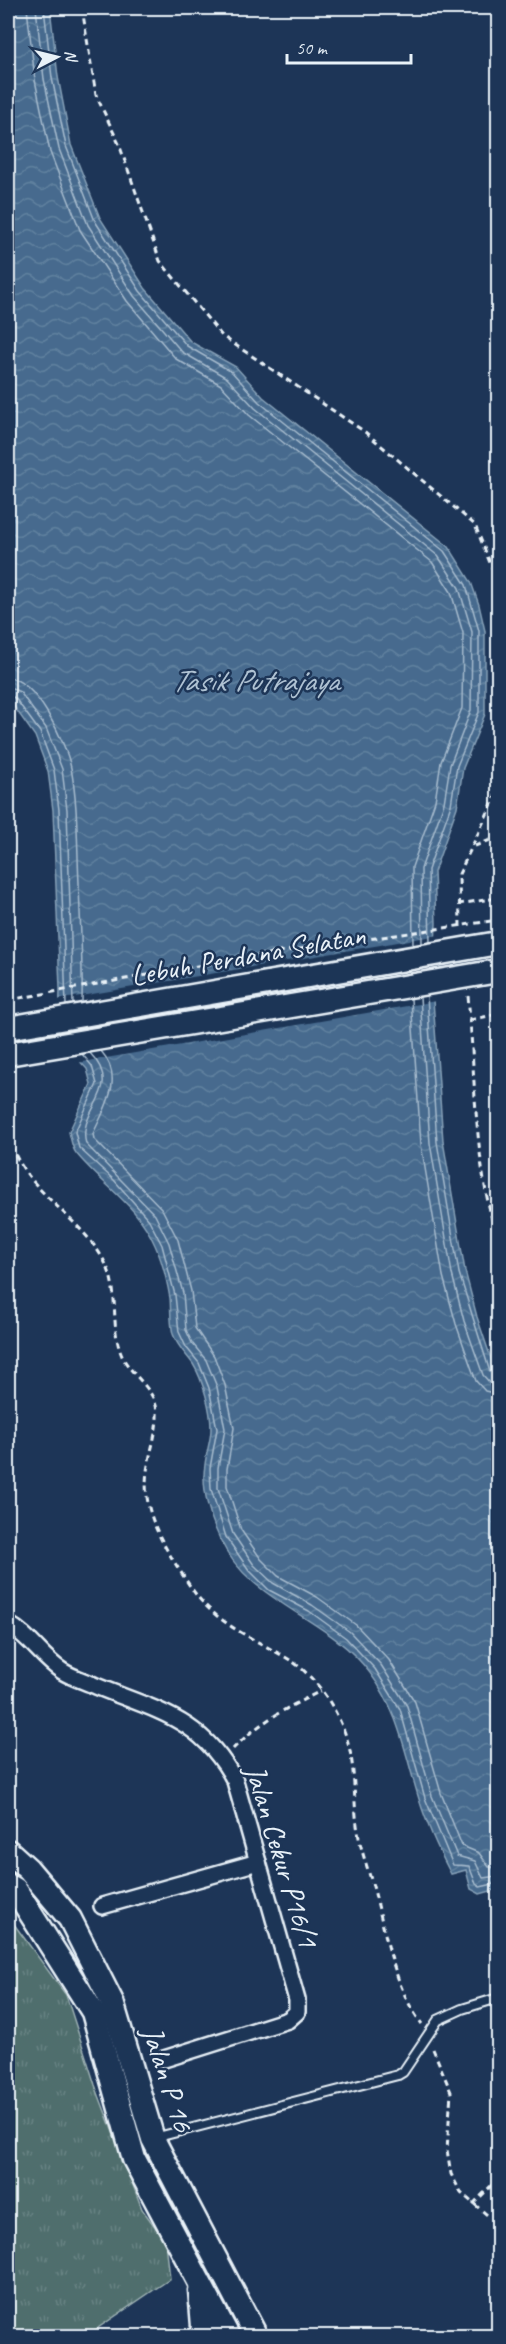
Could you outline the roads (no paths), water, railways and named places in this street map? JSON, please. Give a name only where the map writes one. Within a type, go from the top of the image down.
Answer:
[{"type":"street","name":"Lebuh Perdana Selatan","points":[[8,1028],[498,943]]},
{"type":"street","name":"Lebuh Perdana Selatan","points":[[8,1062],[498,971]]},
{"type":"street","name":"Jalan Cekur P16/1","points":[[8,1624],[18,1630],[38,1653],[63,1672],[186,1723],[205,1738],[224,1759],[235,1781],[297,2000],[297,2012],[288,2020],[164,2059]]},
{"type":"street","name":"Jalan P 16","points":[[8,1851],[28,1869],[70,1919],[112,2002],[153,2139],[254,2329]]},
{"type":"street","points":[[102,1906],[258,1862]]},
{"type":"street","name":"Jalan P 16","points":[[8,1885],[15,1889],[93,2012],[134,2159],[199,2278],[226,2336]]},
{"type":"street","points":[[199,2278],[203,2326],[201,2337]]},
{"type":"street","points":[[226,2336],[254,2329]]},
{"type":"lane","points":[[153,2139],[398,2075],[403,2072],[429,2032],[443,2016],[498,1998]]},
{"type":"water","name":"Tasik Putrajaya","points":[[8,8],[50,8],[58,77],[71,145],[100,218],[145,288],[191,342],[236,367],[263,397],[449,547],[471,582],[479,605],[485,631],[485,714],[463,768],[457,807],[434,872],[436,923],[433,1000],[443,1141],[465,1271],[477,1317],[498,1379],[498,1889],[480,1894],[471,1889],[466,1870],[451,1874],[446,1865],[422,1809],[395,1718],[380,1687],[370,1673],[333,1637],[250,1579],[233,1561],[220,1539],[210,1512],[204,1483],[211,1429],[208,1404],[197,1371],[173,1334],[170,1298],[158,1251],[148,1231],[130,1207],[76,1153],[69,1132],[91,1084],[87,1069],[59,1039],[60,989],[53,810],[48,771],[35,736],[8,698]]}]
